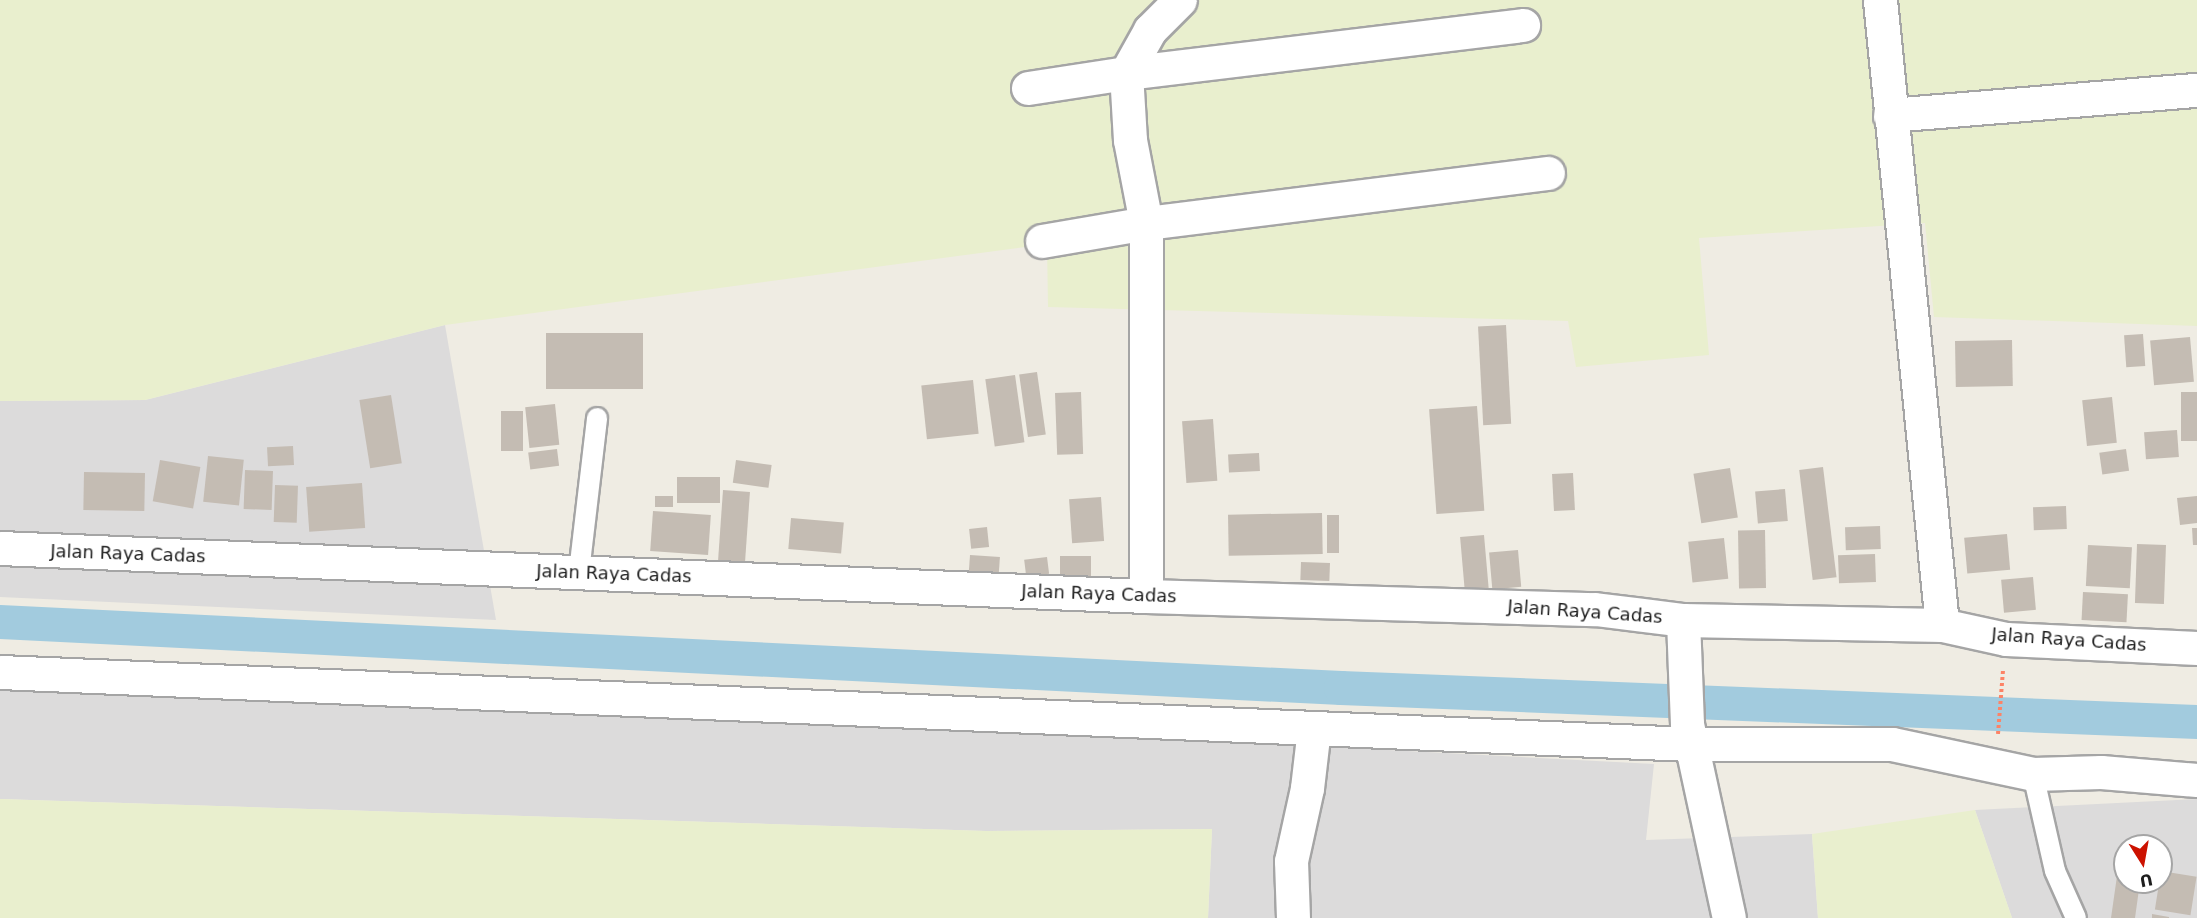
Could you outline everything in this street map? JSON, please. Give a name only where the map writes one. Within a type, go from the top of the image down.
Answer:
[{"type":"street","points":[[1146,596],[1146,223],[1130,140],[1126,73],[1150,30],[1180,0]]},
{"type":"street","points":[[1880,0],[1942,625]]},
{"type":"street","points":[[1028,88],[1126,73],[1523,25]]},
{"type":"street","points":[[1890,115],[2197,90]]},
{"type":"street","points":[[1042,241],[1146,223],[1548,173]]},
{"type":"street","name":"Jalan Raya Cadas","points":[[0,548],[1146,596],[1595,609],[1683,620],[1942,625],[2006,639],[2197,648]]},
{"type":"street","points":[[1683,620],[1690,734],[1729,918]]},
{"type":"street","points":[[0,672],[1314,728],[1690,734],[1892,744],[2033,774],[2101,772],[2197,780]]},
{"type":"street","points":[[1293,918],[1291,861],[1307,788],[1314,728]]},
{"type":"lane","points":[[579,573],[597,418]]},
{"type":"lane","points":[[2033,774],[2055,871],[2076,918]]},
{"type":"path","points":[[1998,744],[2003,668]]},
{"type":"shaded area","points":[[445,325],[496,620],[0,597],[0,401],[145,400]]},
{"type":"shaded area","points":[[0,677],[1654,764],[1646,840],[1812,834],[1818,918],[1208,918],[1212,829],[986,831],[0,799]]},
{"type":"shaded area","points":[[2197,799],[2197,918],[2012,918],[1975,810]]},
{"type":"green space","points":[[0,0],[2197,0],[2197,326],[1934,317],[1925,223],[1699,238],[1709,355],[1576,367],[1568,321],[1048,307],[1047,244],[445,325],[145,400],[0,401]]},
{"type":"green space","points":[[0,799],[986,831],[1212,829],[1208,918],[0,918]]},
{"type":"green space","points":[[1975,810],[2012,918],[1818,918],[1812,834]]},
{"type":"building","points":[[1506,325],[1511,424],[1483,425],[1478,326]]},
{"type":"building","points":[[546,333],[643,333],[643,389],[546,389]]},
{"type":"building","points":[[2143,334],[2145,366],[2126,367],[2124,335]]},
{"type":"building","points":[[2190,337],[2194,382],[2154,385],[2150,340]]},
{"type":"building","points":[[2012,340],[2013,386],[1956,387],[1955,341]]},
{"type":"building","points":[[1037,372],[1046,434],[1028,437],[1019,375]]},
{"type":"building","points":[[1015,375],[1024,442],[995,447],[985,379]]},
{"type":"building","points":[[973,380],[979,434],[927,439],[921,385]]},
{"type":"building","points":[[1081,392],[1083,454],[1057,455],[1055,393]]},
{"type":"building","points":[[2181,392],[2197,392],[2197,441],[2181,441]]},
{"type":"building","points":[[391,395],[402,463],[370,468],[359,400]]},
{"type":"building","points":[[2112,397],[2117,443],[2087,446],[2082,400]]},
{"type":"building","points":[[555,404],[559,445],[529,448],[525,407]]},
{"type":"building","points":[[1477,406],[1484,511],[1436,514],[1429,409]]},
{"type":"building","points":[[501,411],[523,411],[523,451],[501,451]]},
{"type":"building","points":[[1213,419],[1217,481],[1186,483],[1182,421]]},
{"type":"building","points":[[2177,430],[2179,457],[2146,459],[2144,432]]},
{"type":"building","points":[[293,446],[294,465],[268,466],[267,447]]},
{"type":"building","points":[[557,449],[559,466],[530,469],[528,453]]},
{"type":"building","points":[[2126,449],[2129,471],[2102,475],[2099,453]]},
{"type":"building","points":[[1259,453],[1260,471],[1229,473],[1228,455]]},
{"type":"building","points":[[208,456],[244,460],[239,506],[203,502]]},
{"type":"building","points":[[160,460],[200,467],[193,508],[153,501]]},
{"type":"building","points":[[736,460],[772,465],[768,488],[733,483]]},
{"type":"building","points":[[1823,467],[1837,577],[1813,580],[1799,470]]},
{"type":"building","points":[[1730,468],[1738,517],[1701,523],[1693,474]]},
{"type":"building","points":[[245,470],[273,471],[272,510],[244,509]]},
{"type":"building","points":[[84,472],[145,473],[144,511],[83,510]]},
{"type":"building","points":[[1573,473],[1575,510],[1554,511],[1552,474]]},
{"type":"building","points":[[677,477],[720,477],[720,503],[677,503]]},
{"type":"building","points":[[362,483],[365,528],[309,532],[306,487]]},
{"type":"building","points":[[275,485],[298,486],[297,523],[274,522]]},
{"type":"building","points":[[1785,489],[1788,521],[1758,523],[1755,492]]},
{"type":"building","points":[[723,490],[750,492],[745,564],[718,562]]},
{"type":"building","points":[[655,496],[673,496],[673,507],[655,507]]},
{"type":"building","points":[[2197,496],[2197,523],[2180,525],[2177,498]]},
{"type":"building","points":[[1101,497],[1104,541],[1072,543],[1069,499]]},
{"type":"building","points":[[2066,506],[2067,529],[2034,530],[2033,507]]},
{"type":"building","points":[[653,511],[711,515],[708,555],[650,551]]},
{"type":"building","points":[[1322,513],[1323,554],[1229,556],[1228,515]]},
{"type":"building","points":[[1327,515],[1339,515],[1339,553],[1327,553]]},
{"type":"building","points":[[791,518],[844,523],[841,554],[788,549]]},
{"type":"building","points":[[1880,526],[1881,549],[1846,550],[1845,527]]},
{"type":"building","points":[[987,527],[989,547],[971,549],[969,529]]},
{"type":"building","points":[[2192,528],[2197,528],[2197,545],[2193,545]]},
{"type":"building","points":[[1738,530],[1765,530],[1766,588],[1739,588]]},
{"type":"building","points":[[2007,534],[2010,570],[1967,574],[1964,538]]},
{"type":"building","points":[[1484,535],[1489,589],[1465,591],[1460,537]]},
{"type":"building","points":[[1724,538],[1728,579],[1692,583],[1688,542]]},
{"type":"building","points":[[2137,544],[2166,545],[2164,604],[2135,603]]},
{"type":"building","points":[[2088,545],[2132,547],[2130,588],[2086,586]]},
{"type":"building","points":[[1518,550],[1521,587],[1492,589],[1489,553]]},
{"type":"building","points":[[1875,554],[1876,582],[1839,583],[1838,555]]},
{"type":"building","points":[[970,555],[1000,557],[998,583],[968,581]]},
{"type":"building","points":[[1060,556],[1091,556],[1091,576],[1060,576]]},
{"type":"building","points":[[1047,557],[1049,574],[1026,577],[1024,560]]},
{"type":"building","points":[[1301,562],[1330,563],[1329,581],[1300,580]]},
{"type":"building","points":[[2033,577],[2036,610],[2004,613],[2001,580]]},
{"type":"building","points":[[2083,592],[2128,594],[2126,622],[2082,620]]},
{"type":"building","points":[[2173,873],[2197,877],[2190,915],[2155,910],[2157,894],[2173,894]]},
{"type":"building","points":[[2114,894],[2138,894],[2135,918],[2111,918]]},
{"type":"building","points":[[2152,914],[2169,917],[2169,918],[2152,918]]},
{"type":"waterway","points":[[0,622],[1341,688],[2197,722]]}]
